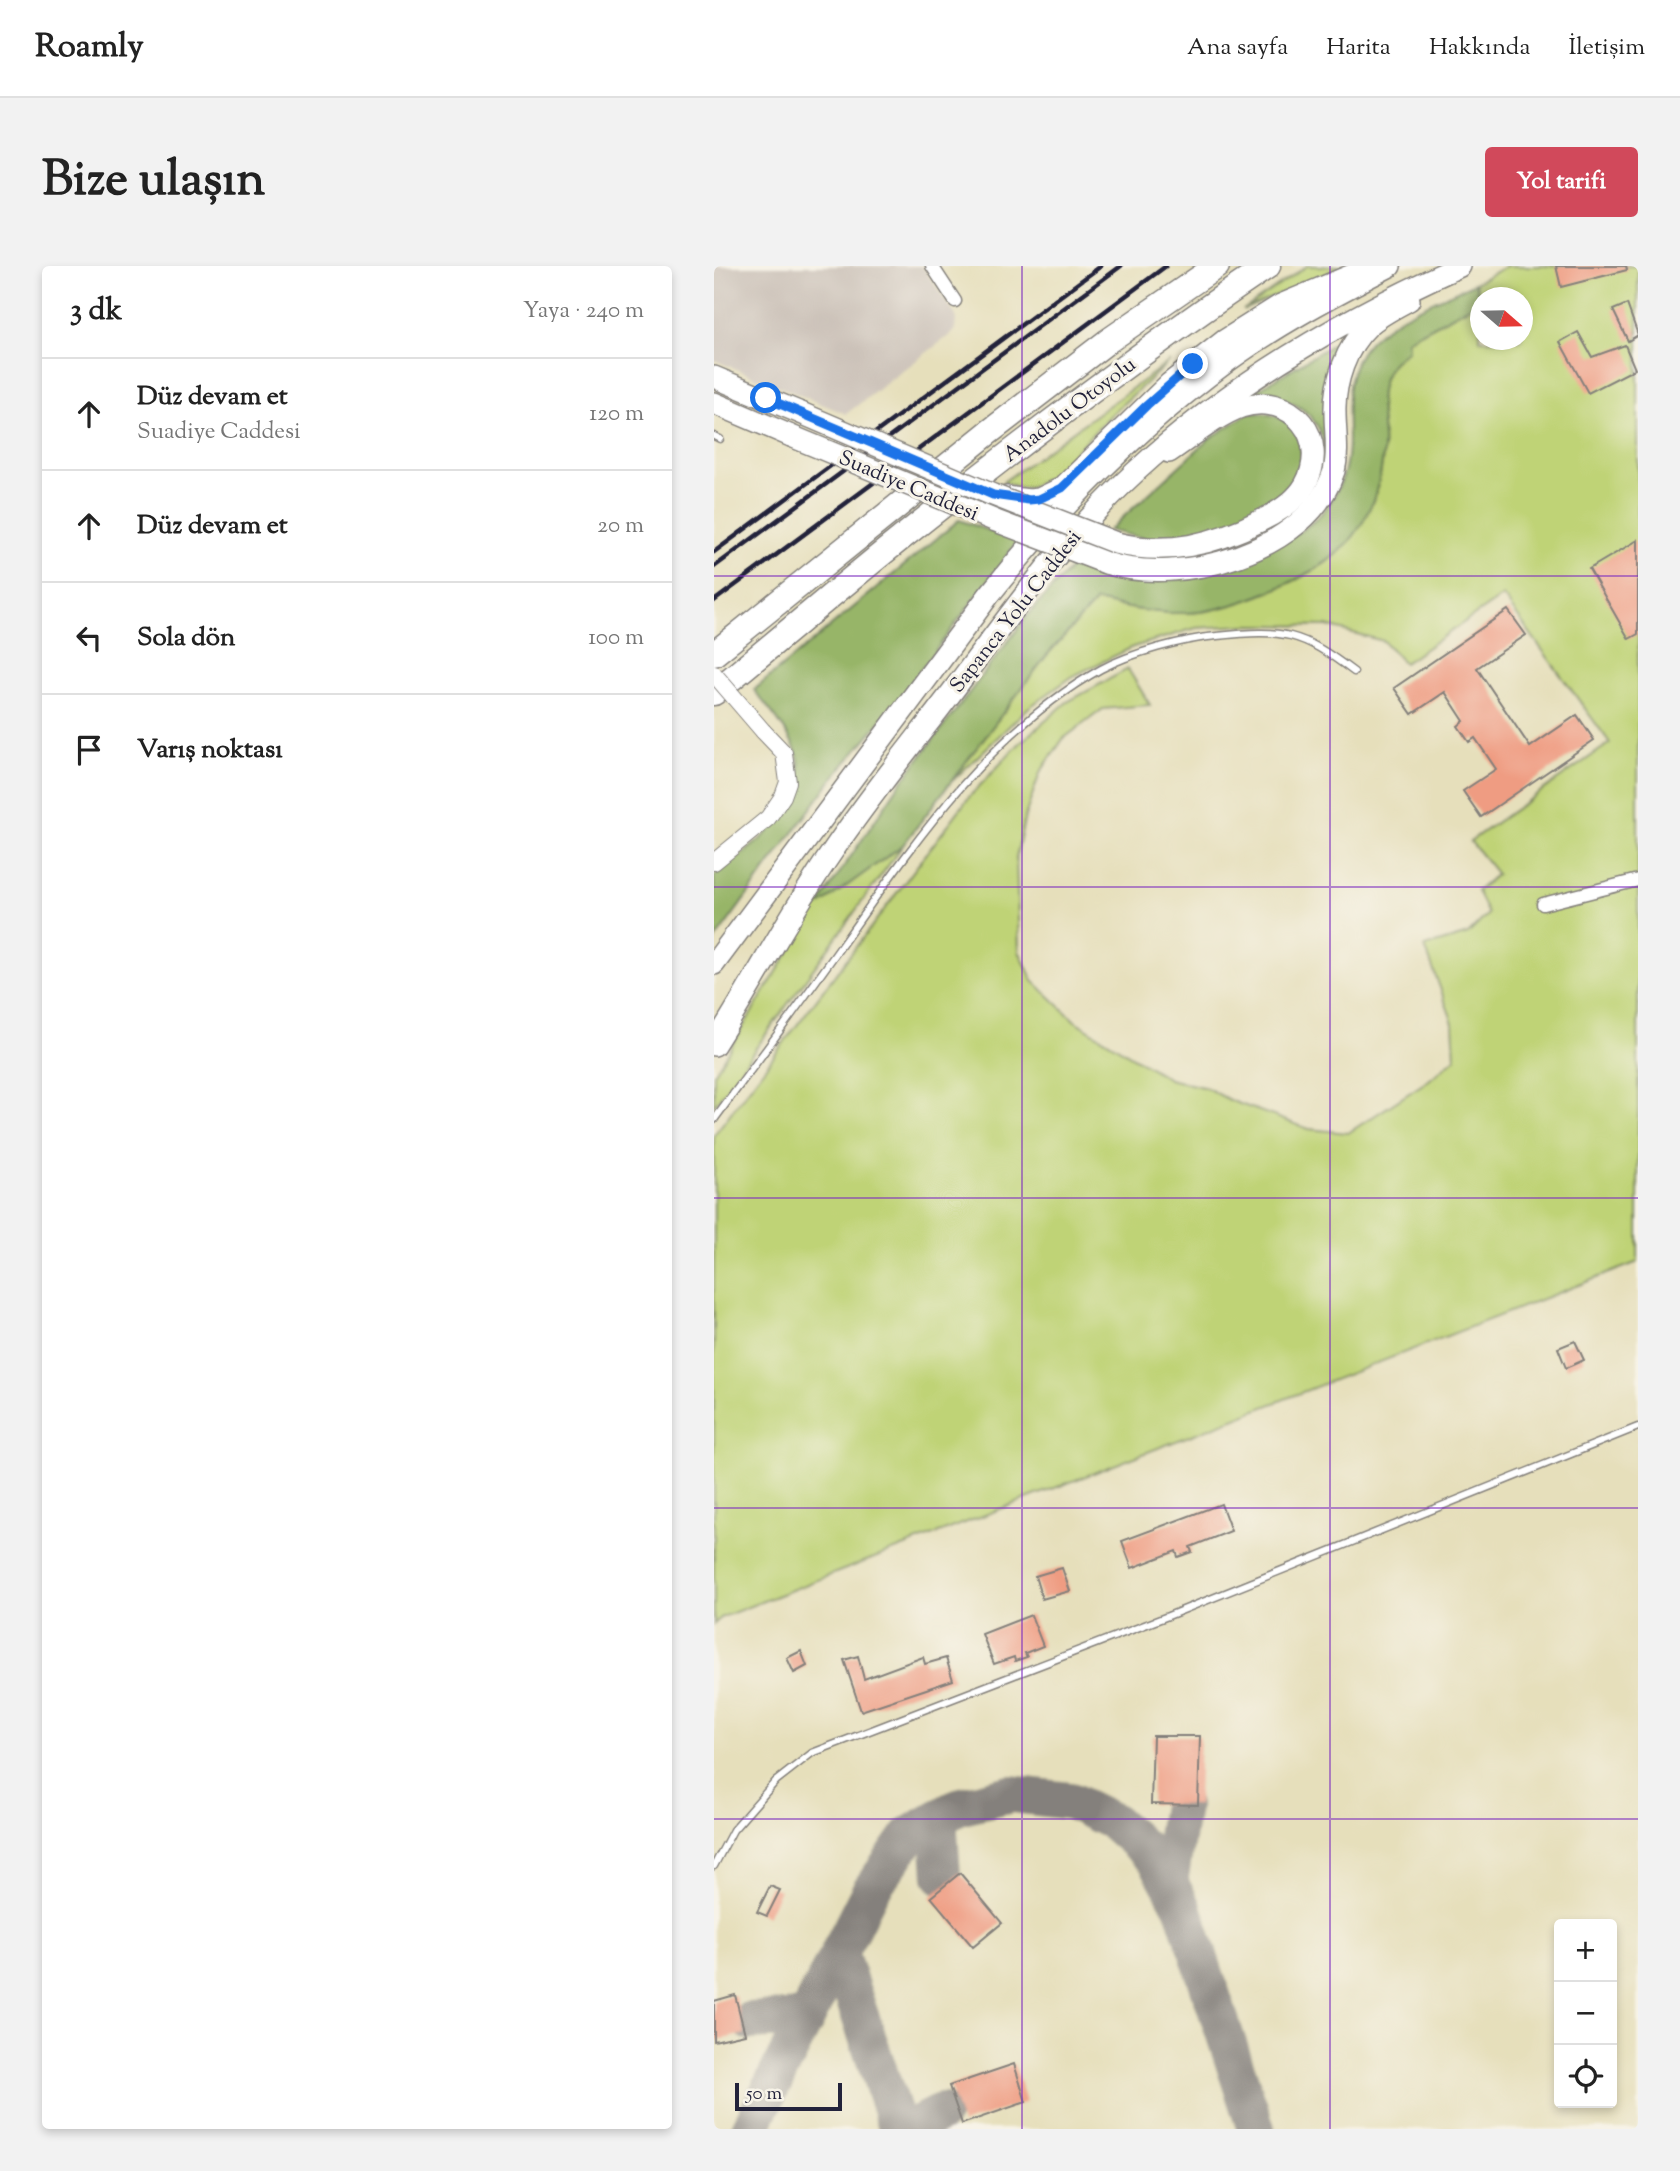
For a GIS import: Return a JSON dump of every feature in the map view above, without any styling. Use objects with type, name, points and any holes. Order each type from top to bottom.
[{"type":"highway","name":"Anadolu Otoyolu","points":[[714,654],[998,425],[1108,341],[1217,266]]},
{"type":"highway","name":"Anadolu Otoyolu","points":[[714,693],[892,545],[1006,457],[1122,369],[1268,266]]},
{"type":"main road","points":[[993,495],[1039,499],[1062,488],[1169,384],[1224,341],[1281,305],[1373,266]]},
{"type":"main road","name":"Sapanca Yolu Caddesi","points":[[714,964],[989,595],[1022,553],[1078,492],[1167,410],[1229,360],[1332,296],[1390,266]]},
{"type":"main road","name":"Sapanca Yolu Caddesi","points":[[714,1045],[834,849],[1029,586],[1074,535],[1129,478],[1184,430],[1246,382],[1317,337],[1391,297],[1460,266]]},
{"type":"main road","name":"Suadiye Caddesi","points":[[714,403],[996,522],[1106,563],[1152,572],[1195,569],[1249,552],[1295,525],[1318,500],[1334,470],[1337,454],[1337,389],[1347,357],[1356,340],[1368,325],[1392,309],[1473,266]]},
{"type":"main road","name":"Suadiye Caddesi","points":[[714,376],[993,495],[1116,543],[1157,549],[1190,546],[1224,538],[1274,514],[1294,499],[1309,475],[1313,447],[1310,434],[1294,414],[1270,405],[1244,406],[1233,410],[1129,478]]},
{"type":"street","points":[[932,266],[955,301]]},
{"type":"street","points":[[714,674],[784,753],[788,782],[783,796],[768,818],[714,862]]},
{"type":"street","points":[[1544,904],[1638,880]]},
{"type":"lane","points":[[714,1120],[902,861],[944,808],[997,749],[1053,700],[1102,668],[1155,649],[1201,638],[1264,631],[1299,637],[1322,648],[1354,672]]},
{"type":"lane","points":[[714,1866],[733,1830],[776,1781],[812,1753],[1168,1616],[1638,1427]]},
{"type":"shaded area","points":[[714,266],[922,266],[956,316],[955,331],[846,414],[714,360]]},
{"type":"green space","points":[[1307,266],[1344,266],[1243,310]]},
{"type":"green space","points":[[1506,266],[1638,266],[1638,1262],[722,1617],[714,1624],[714,1135],[970,796],[1019,744],[1067,702],[1128,669],[1150,705],[1103,709],[1063,739],[1040,773],[1025,816],[1016,857],[1019,951],[1033,981],[1075,1021],[1169,1079],[1207,1088],[1229,1100],[1309,1129],[1348,1133],[1429,1080],[1455,1058],[1453,1023],[1425,947],[1468,934],[1488,914],[1477,891],[1497,874],[1470,841],[1610,743],[1503,596],[1404,663],[1383,641],[1327,626],[1246,625],[1196,628],[1133,647],[1073,676],[1028,708],[947,786],[1047,655],[1096,601],[1163,612],[1186,613],[1225,607],[1294,581],[1333,557],[1346,545],[1356,532],[1376,492],[1383,454],[1381,390],[1392,364],[1408,350],[1407,340],[1470,306],[1470,350],[1533,350],[1533,287],[1476,287],[1475,283]]},
{"type":"green space","points":[[1475,283],[1476,287],[1470,287],[1470,306],[1407,340],[1408,350],[1387,372],[1380,399],[1383,448],[1379,478],[1366,517],[1346,545],[1293,581],[1225,607],[1174,613],[1096,601],[1047,655],[903,845],[816,908],[899,785],[1029,614],[1074,564],[1139,580],[1179,579],[1282,540],[1312,523],[1324,511],[1343,476],[1348,446],[1349,386],[1359,356],[1380,332],[1428,304]]},
{"type":"green space","points":[[1346,336],[1327,377],[1326,459],[1319,430],[1304,410],[1281,399],[1252,393]]},
{"type":"green space","points":[[1170,361],[1114,412],[1049,478],[1021,488],[1003,482]]},
{"type":"green space","points":[[1249,413],[1275,416],[1295,431],[1301,459],[1296,477],[1286,492],[1242,519],[1189,536],[1150,539],[1109,530],[1209,439]]},
{"type":"green space","points":[[959,520],[1018,541],[892,708],[836,774],[714,941],[714,876],[747,851],[779,820],[791,804],[798,785],[800,765],[793,744],[754,690]]},
{"type":"green space","points":[[903,845],[714,1106],[714,1074],[816,908]]},
{"type":"building","points":[[1556,266],[1626,266],[1627,270],[1561,287]]},
{"type":"building","points":[[1627,304],[1638,335],[1628,341],[1613,310]]},
{"type":"building","points":[[1578,332],[1592,357],[1625,345],[1635,369],[1588,393],[1560,342]]},
{"type":"building","points":[[1638,540],[1638,634],[1629,639],[1589,569]]},
{"type":"building","points":[[1508,610],[1526,635],[1477,668],[1530,747],[1577,715],[1594,740],[1481,817],[1463,791],[1496,769],[1475,738],[1469,742],[1458,726],[1464,721],[1445,692],[1412,714],[1394,688]]},
{"type":"building","points":[[1575,1341],[1584,1360],[1566,1368],[1558,1348]]},
{"type":"building","points":[[1221,1504],[1231,1531],[1190,1547],[1192,1552],[1178,1557],[1176,1551],[1132,1568],[1122,1541]]},
{"type":"building","points":[[1062,1568],[1070,1591],[1042,1599],[1035,1576]]},
{"type":"building","points":[[1031,1615],[1043,1646],[1025,1653],[1027,1657],[1015,1661],[1014,1657],[994,1664],[982,1634]]},
{"type":"building","points":[[801,1651],[807,1666],[794,1673],[787,1658]]},
{"type":"building","points":[[858,1656],[864,1679],[923,1657],[925,1664],[946,1658],[953,1680],[861,1711],[844,1660]]},
{"type":"building","points":[[1153,1736],[1200,1736],[1198,1805],[1151,1804]]},
{"type":"building","points":[[960,1873],[1002,1923],[973,1947],[931,1897]]},
{"type":"building","points":[[770,1886],[780,1890],[767,1916],[757,1912]]},
{"type":"building","points":[[735,1995],[745,2034],[714,2041],[714,2001]]},
{"type":"building","points":[[1014,2064],[1026,2102],[962,2124],[949,2086]]},
{"type":"taxiway","points":[[750,2129],[870,1891],[910,1835],[958,1807],[1011,1794],[1071,1801],[1114,1822],[1156,1859],[1183,1908],[1256,2129]]},
{"type":"taxiway","points":[[1169,1882],[1181,1806]]},
{"type":"taxiway","points":[[938,1818],[942,1876]]},
{"type":"taxiway","points":[[839,1953],[898,2129]]},
{"type":"taxiway","points":[[749,2021],[806,2018]]},
{"type":"taxiway","points":[[909,2129],[942,2112]]},
{"type":"railway","points":[[714,552],[1101,266]]},
{"type":"railway","points":[[714,567],[1121,266]]},
{"type":"railway","points":[[714,601],[1166,266]]},
{"type":"route","points":[[766,398],[993,495],[1029,500],[1039,499],[1062,488],[1193,364]]}]
